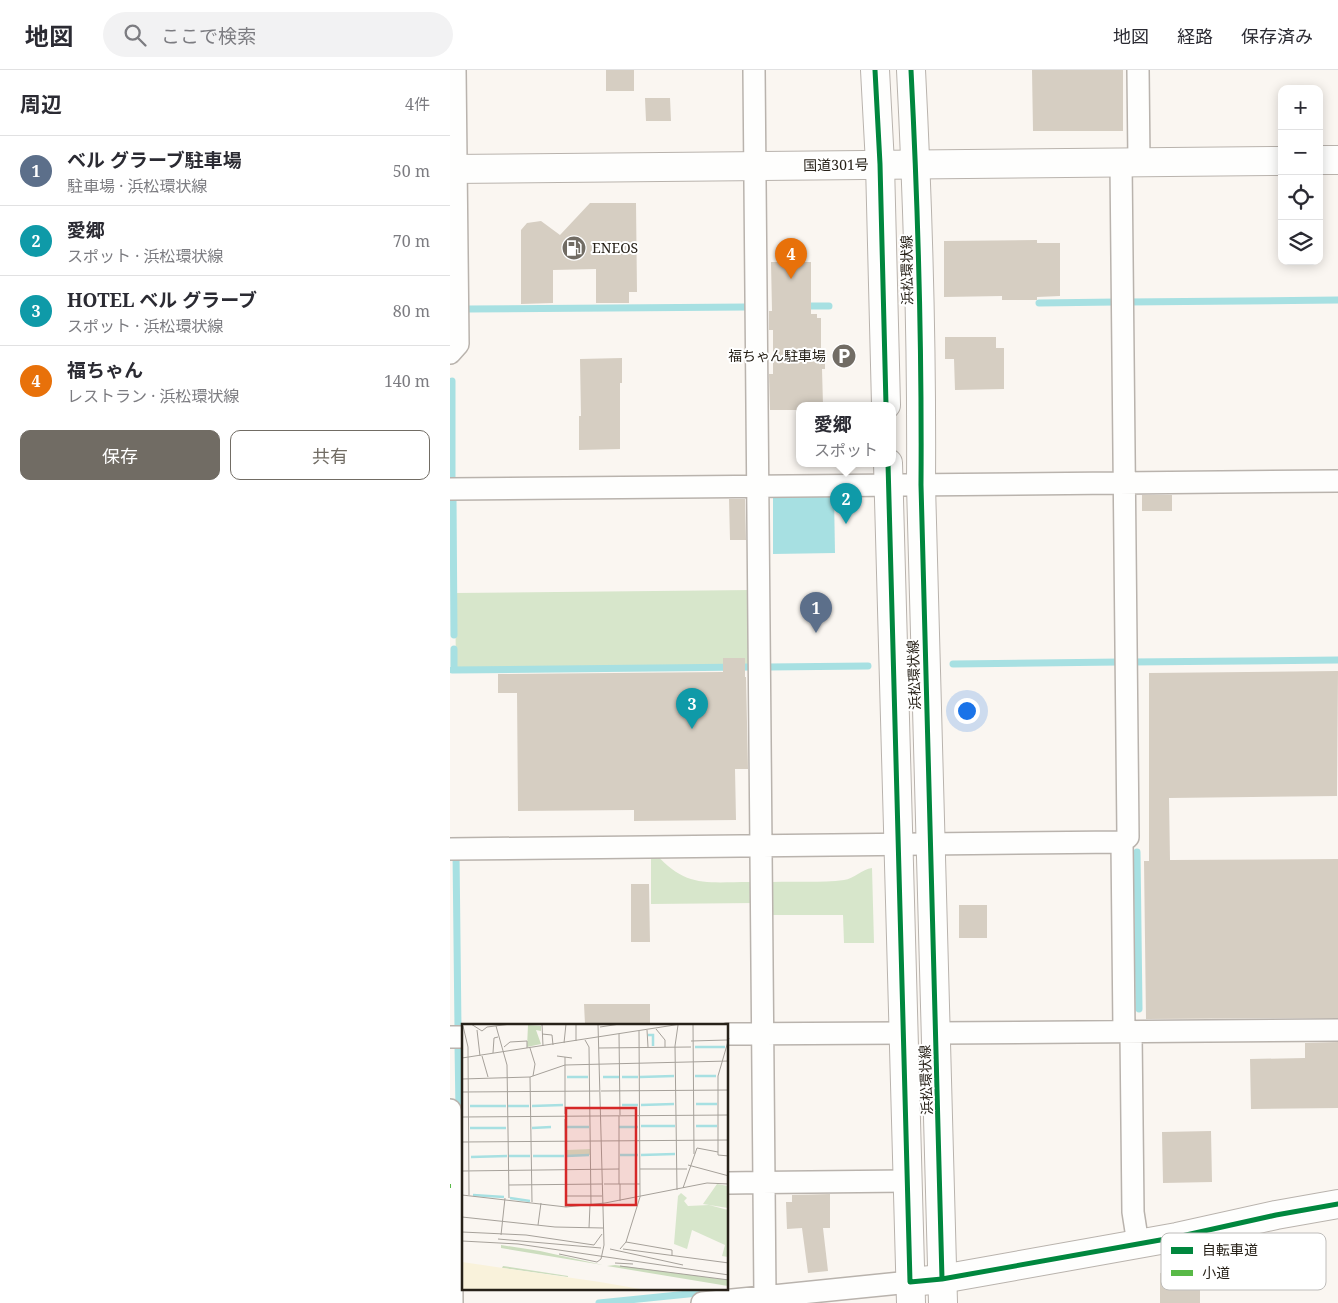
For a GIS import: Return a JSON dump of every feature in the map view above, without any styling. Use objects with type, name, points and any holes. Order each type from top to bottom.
[{"type":"main road","name":"浜松環状線","points":[[875,70],[880,164],[886,402]]},
{"type":"main road","name":"浜松環状線","points":[[911,70],[916,164],[922,393],[921,485],[942,1291]]},
{"type":"main road","points":[[1323,160],[1338,160]]},
{"type":"main road","name":"国道301号","points":[[453,169],[1278,161]]},
{"type":"main road","name":"浜松環状線","points":[[888,474],[910,1293]]},
{"type":"main road","points":[[1190,1233],[1338,1204]]},
{"type":"main road","points":[[910,1293],[942,1291],[1161,1239]]},
{"type":"street","points":[[450,353],[458,344],[453,169],[455,70]]},
{"type":"street","points":[[754,70],[764,1182],[755,1299]]},
{"type":"street","points":[[450,849],[1122,842],[1128,837],[1124,483],[1130,162],[1138,70]]},
{"type":"street","points":[[450,489],[758,486],[888,474],[921,485],[1338,481]]},
{"type":"street","points":[[1122,842],[1133,1212],[1138,1244]]},
{"type":"street","points":[[936,1033],[1338,1030]]},
{"type":"street","points":[[729,1034],[903,1033]]},
{"type":"street","points":[[450,1110],[452,1303]]},
{"type":"street","points":[[729,1183],[907,1181]]},
{"type":"street","points":[[702,1303],[910,1293]]},
{"type":"green space","points":[[752,590],[753,666],[456,668],[455,593]]},
{"type":"green space","points":[[651,854],[656,854],[677,873],[698,881],[750,882],[755,887],[755,903],[651,904]]},
{"type":"green space","points":[[872,868],[874,943],[844,943],[843,915],[769,915],[768,887],[773,882],[844,880]]},
{"type":"water","points":[[834,496],[835,553],[773,554],[773,497]]},
{"type":"building","points":[[606,70],[634,70],[634,91],[606,91]]},
{"type":"building","points":[[1032,70],[1123,70],[1123,131],[1033,131]]},
{"type":"building","points":[[645,98],[670,98],[671,121],[646,121]]},
{"type":"building","points":[[590,203],[636,203],[637,292],[629,292],[629,303],[596,303],[596,269],[553,270],[553,303],[521,304],[521,230],[527,223],[541,221],[560,235]]},
{"type":"building","points":[[1037,240],[1037,243],[1060,243],[1060,296],[1037,297],[1037,300],[1002,300],[1002,296],[944,297],[944,241]]},
{"type":"building","points":[[771,262],[811,262],[811,314],[817,314],[817,318],[821,318],[821,350],[825,350],[825,369],[822,369],[823,402],[796,402],[796,410],[770,410],[769,374],[773,374],[773,330],[769,330],[769,311],[772,311]]},
{"type":"building","points":[[945,337],[996,337],[996,348],[1004,348],[1004,389],[955,390],[954,359],[945,359]]},
{"type":"building","points":[[622,358],[620,449],[579,450],[579,416],[581,416],[580,359]]},
{"type":"building","points":[[1142,495],[1172,495],[1172,511],[1142,511]]},
{"type":"building","points":[[729,499],[745,499],[746,540],[730,540]]},
{"type":"building","points":[[723,658],[745,658],[748,769],[735,769],[736,820],[634,821],[634,810],[518,811],[517,693],[498,693],[498,674],[723,672]]},
{"type":"building","points":[[1338,671],[1337,796],[1169,798],[1170,860],[1338,859],[1338,1018],[1146,1019],[1144,861],[1149,861],[1149,673]]},
{"type":"building","points":[[631,884],[649,884],[650,942],[631,942]]},
{"type":"building","points":[[959,905],[987,905],[987,938],[959,938]]},
{"type":"building","points":[[584,1004],[650,1004],[650,1023],[585,1024]]},
{"type":"building","points":[[1338,1042],[1338,1108],[1251,1109],[1250,1059],[1305,1058],[1305,1043]]},
{"type":"building","points":[[1211,1131],[1212,1182],[1163,1183],[1162,1132]]},
{"type":"building","points":[[830,1194],[830,1228],[823,1228],[828,1271],[808,1273],[802,1228],[787,1229],[786,1202],[792,1202],[792,1195]]},
{"type":"building","points":[[1160,1273],[1161,1290],[1200,1290],[1200,1303],[1160,1303]]},
{"type":"waterway","points":[[1127,302],[1338,300]]},
{"type":"waterway","points":[[1039,303],[1116,302]]},
{"type":"waterway","points":[[802,306],[829,306]]},
{"type":"waterway","points":[[468,309],[747,307]]},
{"type":"waterway","points":[[452,381],[452,481]]},
{"type":"waterway","points":[[453,497],[454,635]]},
{"type":"waterway","points":[[454,649],[454,670]]},
{"type":"waterway","points":[[1131,662],[1338,660]]},
{"type":"waterway","points":[[953,664],[1119,662]]},
{"type":"waterway","points":[[768,667],[868,666]]},
{"type":"waterway","points":[[452,670],[751,667]]},
{"type":"waterway","points":[[456,852],[458,1028]]},
{"type":"waterway","points":[[1137,852],[1139,1009]]},
{"type":"waterway","points":[[458,1045],[459,1112]]},
{"type":"waterway","points":[[599,1303],[708,1292]]},
{"type":"cycle path","points":[[875,70],[880,164],[886,402]]},
{"type":"cycle path","points":[[911,70],[919,277],[921,485],[942,1279]]},
{"type":"cycle path","points":[[888,467],[910,1282],[942,1279],[1161,1240]]},
{"type":"cycle path","points":[[1195,1233],[1276,1215],[1338,1204]]},
{"type":"place","name":"ENEOS","points":[[574,248]]},
{"type":"place","name":"福ちゃん","points":[[791,279]]},
{"type":"place","name":"福ちゃん駐車場","points":[[844,356]]},
{"type":"place","name":"愛郷","points":[[846,524]]},
{"type":"place","name":"ベル グラーブ駐車場","points":[[816,633]]},
{"type":"place","name":"HOTEL ベル グラーブ","points":[[692,729]]}]
